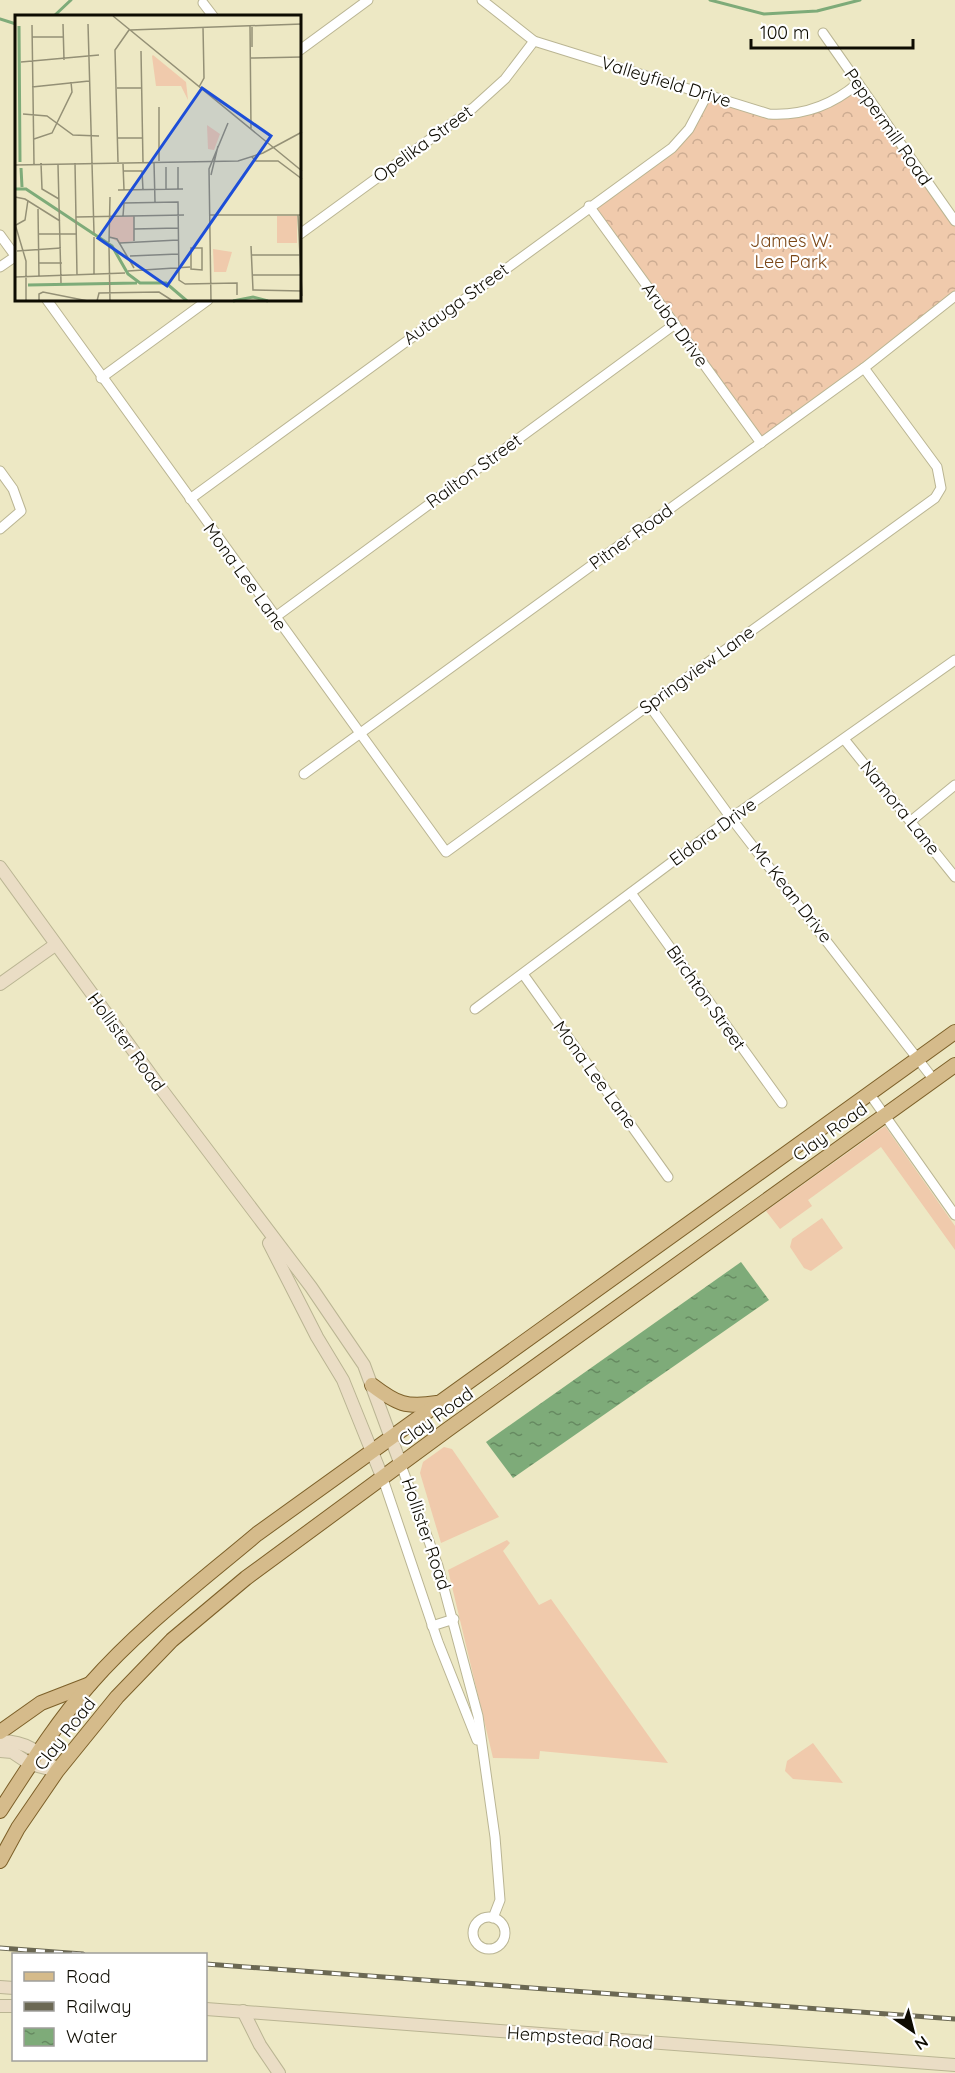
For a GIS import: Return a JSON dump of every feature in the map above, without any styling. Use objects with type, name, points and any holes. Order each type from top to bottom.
[{"type":"main road","name":"Clay Road","points":[[0,1811],[30,1764],[90,1684],[152,1622],[257,1534],[955,1032]]},
{"type":"main road","name":"Clay Road","points":[[0,1861],[18,1828],[57,1771],[117,1697],[172,1640],[246,1578],[884,1114],[955,1065]]},
{"type":"main road","points":[[732,1192],[748,1213]]},
{"type":"main road","points":[[542,1330],[558,1351]]},
{"type":"main road","points":[[372,1385],[391,1400],[404,1405],[414,1407],[442,1402]]},
{"type":"main road","points":[[152,1622],[172,1640]]},
{"type":"main road","points":[[0,1732],[41,1703],[90,1684]]},
{"type":"street","points":[[302,49],[368,0]]},
{"type":"street","name":"Valleyfield Drive","points":[[482,0],[534,41],[769,114],[785,115],[811,111],[835,100],[857,84]]},
{"type":"street","points":[[203,3],[212,15]]},
{"type":"street","name":"Peppermill Road","points":[[823,33],[955,221]]},
{"type":"street","name":"Opelika Street","points":[[302,233],[473,108],[505,79],[534,41]]},
{"type":"street","name":"Autauga Street","points":[[190,500],[672,148],[689,129],[707,95]]},
{"type":"street","name":"Aruba Drive","points":[[590,206],[761,443]]},
{"type":"street","points":[[0,235],[15,255]]},
{"type":"street","points":[[0,267],[15,257]]},
{"type":"street","name":"Pitner Road","points":[[304,774],[864,368],[955,296]]},
{"type":"street","name":"Mona Lee Lane","points":[[48,302],[274,618],[446,852]]},
{"type":"street","points":[[101,378],[205,302]]},
{"type":"street","name":"Railton Street","points":[[274,618],[675,324]]},
{"type":"street","name":"Springview Lane","points":[[446,852],[935,498],[942,483],[937,467],[864,368]]},
{"type":"street","points":[[0,471],[12,489],[21,511],[0,529]]},
{"type":"street","name":"Eldora Drive","points":[[475,1009],[732,818],[955,660]]},
{"type":"street","name":"Mc Kean Drive","points":[[649,705],[732,818],[934,1080]]},
{"type":"street","name":"Namora Lane","points":[[844,739],[955,877]]},
{"type":"street","points":[[911,821],[955,785]]},
{"type":"street","name":"Hollister Road","points":[[0,867],[55,945],[338,1326],[364,1365],[436,1560],[454,1619],[478,1716],[495,1837],[501,1900],[493,1918]]},
{"type":"street","name":"Birchton Street","points":[[631,893],[782,1103]]},
{"type":"street","points":[[0,984],[55,945]]},
{"type":"street","name":"Mona Lee Lane","points":[[522,974],[668,1177]]},
{"type":"street","points":[[869,1093],[955,1215]]},
{"type":"street","name":"Hollister Road","points":[[255,1216],[317,1337],[343,1380],[373,1451],[432,1626],[481,1748]]},
{"type":"street","points":[[317,1337],[338,1326]]},
{"type":"street","points":[[432,1626],[454,1619]]},
{"type":"street","points":[[0,1741],[17,1741],[39,1752],[57,1771]]},
{"type":"street","points":[[0,1751],[12,1752],[30,1764],[57,1771]]},
{"type":"street","name":"Hempstead Road","points":[[207,2009],[955,2065]]},
{"type":"street","points":[[243,2011],[260,2045],[279,2073]]},
{"type":"green space","name":"James W. Lee Park","points":[[857,84],[955,221],[955,296],[761,443],[589,206],[672,148],[707,95],[769,114],[798,114]]},
{"type":"green space","points":[[885,1126],[955,1226],[955,1250],[881,1147],[808,1200],[812,1206],[780,1229],[766,1211]]},
{"type":"green space","points":[[822,1218],[843,1248],[811,1271],[804,1268],[790,1247],[792,1239]]},
{"type":"green space","points":[[444,1447],[452,1449],[499,1517],[441,1543],[420,1473],[423,1462]]},
{"type":"green space","points":[[507,1540],[510,1543],[503,1551],[539,1605],[551,1599],[668,1763],[540,1751],[539,1759],[493,1758],[448,1570]]},
{"type":"green space","points":[[813,1743],[843,1783],[793,1779],[785,1771],[787,1761]]},
{"type":"water","points":[[741,1262],[769,1300],[513,1478],[486,1442]]},
{"type":"waterway","points":[[55,15],[71,0]]},
{"type":"waterway","points":[[710,0],[764,14],[817,11],[860,0]]},
{"type":"waterway","points":[[0,19],[15,24]]},
{"type":"railway","points":[[0,1948],[69,1953]]},
{"type":"railway","points":[[207,1964],[955,2019]]}]
